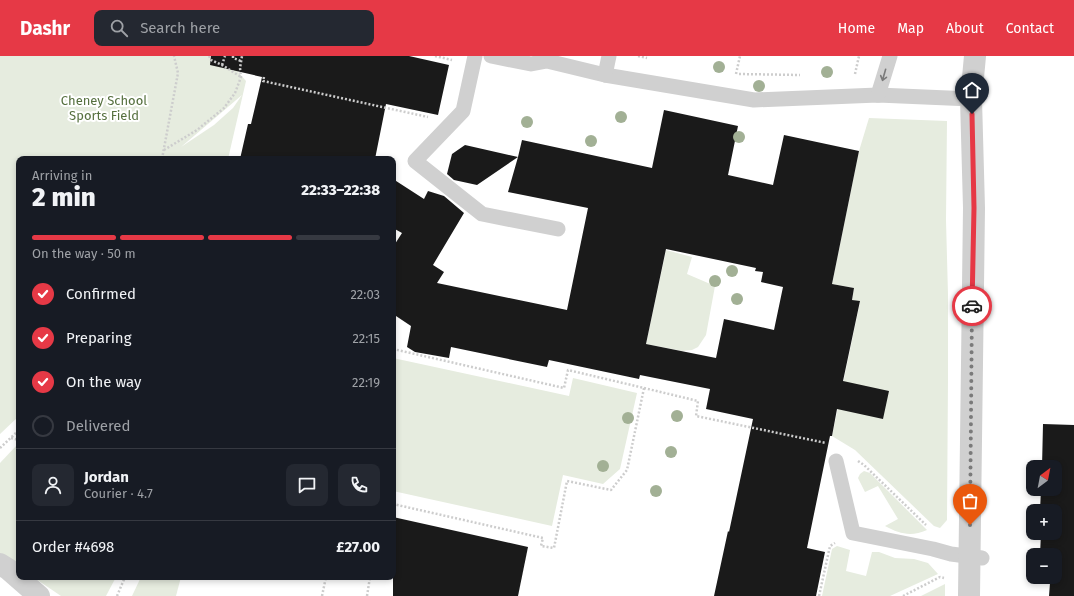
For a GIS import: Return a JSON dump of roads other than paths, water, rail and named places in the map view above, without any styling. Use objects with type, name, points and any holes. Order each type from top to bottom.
[{"type":"street","points":[[970,588],[976,557],[972,324],[974,208],[972,99],[975,56]]},
{"type":"street","points":[[0,564],[16,576]]},
{"type":"street","points":[[21,580],[39,596]]},
{"type":"lane","points":[[476,56],[463,111],[415,161],[482,214],[558,229]]},
{"type":"lane","points":[[491,56],[531,64],[548,58],[605,75],[754,100],[878,95],[972,99]]},
{"type":"lane","points":[[605,75],[609,56]]},
{"type":"lane","points":[[878,95],[890,56]]},
{"type":"lane","points":[[836,461],[853,533],[951,554],[976,557]]},
{"type":"park label","name":"Cheney School Sports Field","points":[[104,108]]}]
